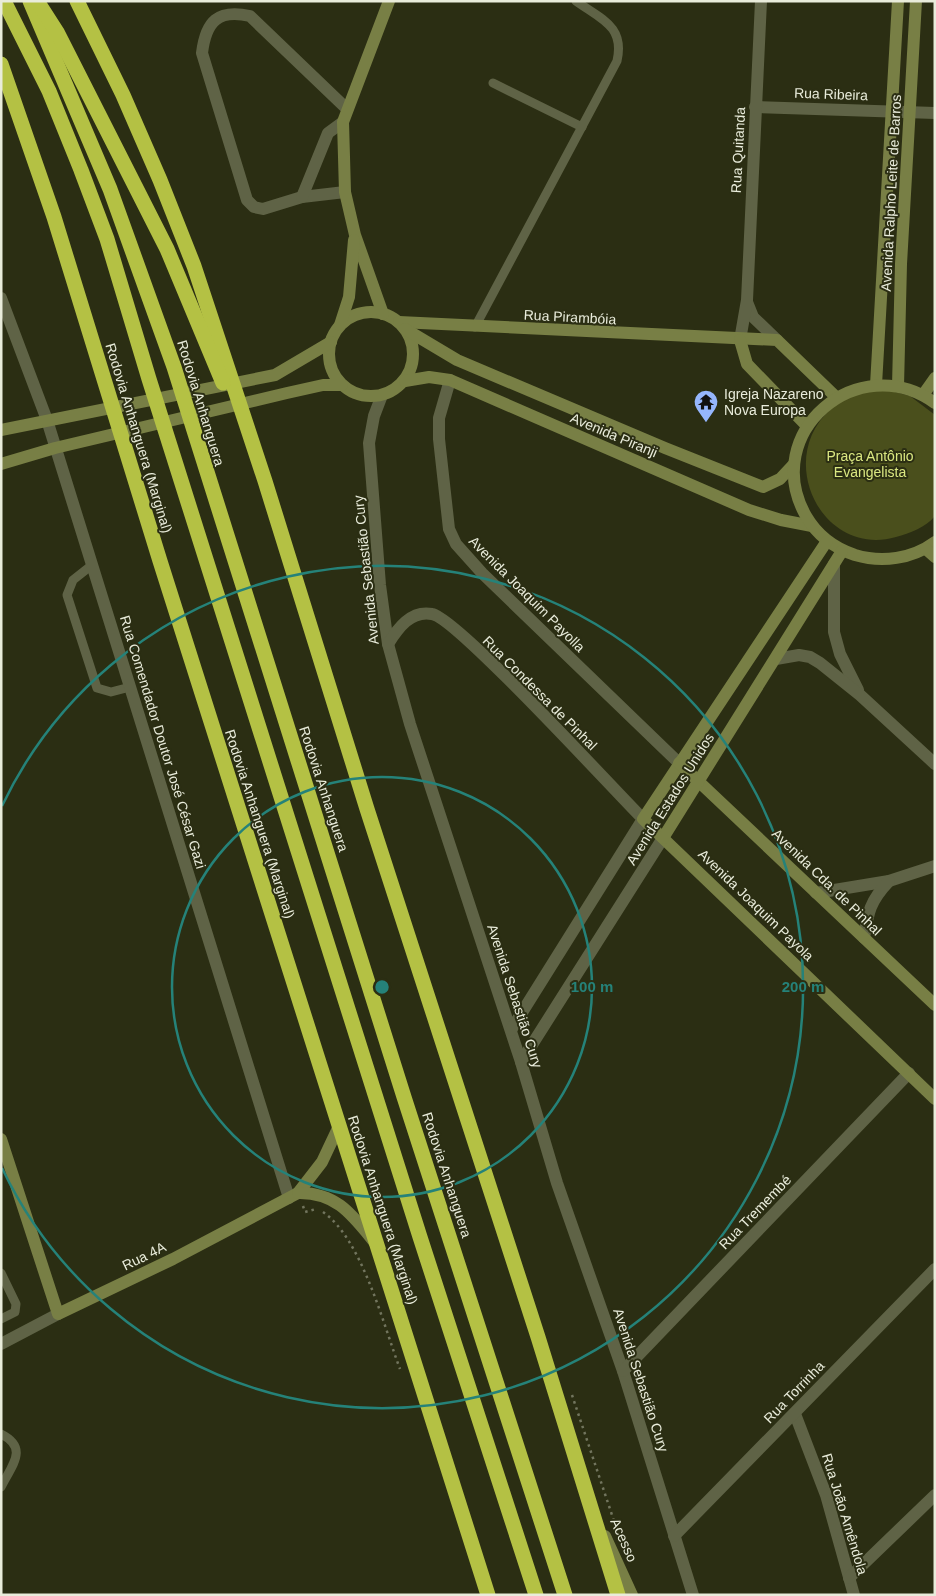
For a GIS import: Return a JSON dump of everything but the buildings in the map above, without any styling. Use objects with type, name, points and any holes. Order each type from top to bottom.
[{"type":"highway","points":[[4,1],[49,91],[107,239],[149,379],[420,1237],[536,1595]]},
{"type":"highway","name":"Rodovia Anhanguera","points":[[30,1],[110,190],[174,367],[401,1088],[565,1595]]},
{"type":"highway","points":[[38,1],[57,32],[167,250],[265,481]]},
{"type":"highway","points":[[77,1],[123,95],[187,249],[265,481],[367,809],[618,1595]]},
{"type":"highway","name":"Rodovia Anhanguera (Marginal)","points":[[1,64],[54,217],[488,1595]]},
{"type":"street","points":[[383,314],[354,235],[345,192],[343,122],[389,1]]},
{"type":"street","name":"Rua Quitanda","points":[[740,340],[746,300],[761,1]]},
{"type":"street","name":"Avenida Ralpho Leite de Barros","points":[[876,385],[898,1]]},
{"type":"street","name":"Avenida Ralpho Leite de Barros","points":[[898,386],[901,264],[916,1]]},
{"type":"street","points":[[345,192],[302,197],[263,209],[254,207],[247,200],[202,53],[204,38],[210,26],[220,16],[232,12],[250,16],[347,110]]},
{"type":"street","name":"Rua Ribeira","points":[[756,107],[935,113]]},
{"type":"street","points":[[302,197],[328,133],[343,122]]},
{"type":"street","points":[[340,325],[360,313],[383,314],[402,325],[412,341],[414,355],[412,368],[405,381],[394,390],[382,395],[361,395],[342,385],[330,365],[329,353],[331,342],[340,325],[348,297],[354,235]]},
{"type":"street","name":"Rua Comendador Doutor José César Gazi","points":[[1,298],[47,420],[130,687],[294,1196]]},
{"type":"street","points":[[746,300],[754,317],[836,397]]},
{"type":"street","name":"Rua Pirambóia","points":[[402,325],[777,340]]},
{"type":"street","name":"Avenida Piranji","points":[[402,325],[458,360],[665,448],[763,487],[780,479],[794,464]]},
{"type":"street","points":[[740,340],[747,364],[807,426]]},
{"type":"street","points":[[1,430],[275,375],[331,342]]},
{"type":"street","name":"Avenida Piranji","points":[[405,381],[429,377],[450,380],[750,510],[781,520],[812,526]]},
{"type":"street","points":[[923,395],[935,378]]},
{"type":"street","name":"Avenida Joaquim Payolla","points":[[450,380],[439,418],[439,439],[449,529],[456,544],[482,573],[679,763],[699,780]]},
{"type":"street","points":[[2,466],[79,442],[287,393],[324,385],[342,385]]},
{"type":"street","points":[[932,549],[899,559],[870,559],[842,551],[827,541],[812,526],[800,505],[795,485],[794,464],[798,444],[807,426],[820,410],[836,397],[855,389],[876,385],[898,386],[923,395],[935,403]]},
{"type":"street","name":"Avenida Sebastião Cury","points":[[382,395],[374,416],[369,443],[379,576],[388,644],[413,733],[511,1030],[557,1183],[623,1371],[693,1595]]},
{"type":"street","name":"Avenida Estados Unidos","points":[[511,1030],[679,763],[827,541]]},
{"type":"street","name":"Avenida Estados Unidos","points":[[521,1062],[776,659],[842,551]]},
{"type":"street","points":[[834,564],[834,632],[840,654],[860,694]]},
{"type":"street","name":"Rua Condessa de Pinhal","points":[[388,644],[398,629],[418,614],[432,614],[443,618],[492,663],[663,838]]},
{"type":"street","points":[[776,659],[798,655],[810,657],[832,671],[860,694],[935,764]]},
{"type":"street","name":"Avenida Cda. de Pinhal","points":[[699,780],[935,1005]]},
{"type":"street","name":"Avenida Joaquim Payola","points":[[663,838],[935,1099]]},
{"type":"street","points":[[816,893],[889,881],[935,866]]},
{"type":"street","points":[[864,938],[868,911],[874,897],[889,881]]},
{"type":"street","name":"Rua Tremembé","points":[[623,1371],[909,1073]]},
{"type":"street","name":"Rua 4A","points":[[1,1344],[58,1314],[173,1259],[294,1196],[322,1162],[339,1126]]},
{"type":"street","points":[[1,1139],[58,1314]]},
{"type":"street","points":[[294,1196],[314,1193],[340,1204],[378,1247]]},
{"type":"street","name":"Rua Torrinha","points":[[674,1536],[935,1269]]},
{"type":"street","name":"Rua João Amêndola","points":[[795,1414],[826,1495],[854,1595]]},
{"type":"street","name":"Acesso","points":[[588,1497],[632,1595]]},
{"type":"street","points":[[849,1578],[933,1498]]},
{"type":"lane","points":[[475,327],[617,61],[620,47],[618,37],[612,27],[576,1]]},
{"type":"lane","points":[[493,83],[582,127]]},
{"type":"lane","points":[[92,565],[73,580],[67,595],[97,688],[111,692],[130,687]]},
{"type":"lane","points":[[1,1273],[16,1304],[15,1312],[1,1319]]},
{"type":"lane","points":[[1,1434],[12,1440],[17,1454],[1,1487]]},
{"type":"path","points":[[294,1196],[305,1212],[316,1209],[322,1211],[346,1233],[371,1290],[401,1371]]},
{"type":"green space","name":"Praça Antônio Evangelista","points":[[887,390],[910,396],[935,415],[935,516],[922,527],[907,534],[870,540],[847,533],[828,519],[814,500],[807,477],[807,453],[814,430],[831,409],[846,398],[860,393]]},
{"type":"place","name":"Igreja Nazareno Nova Europa","points":[[706,423]]}]
